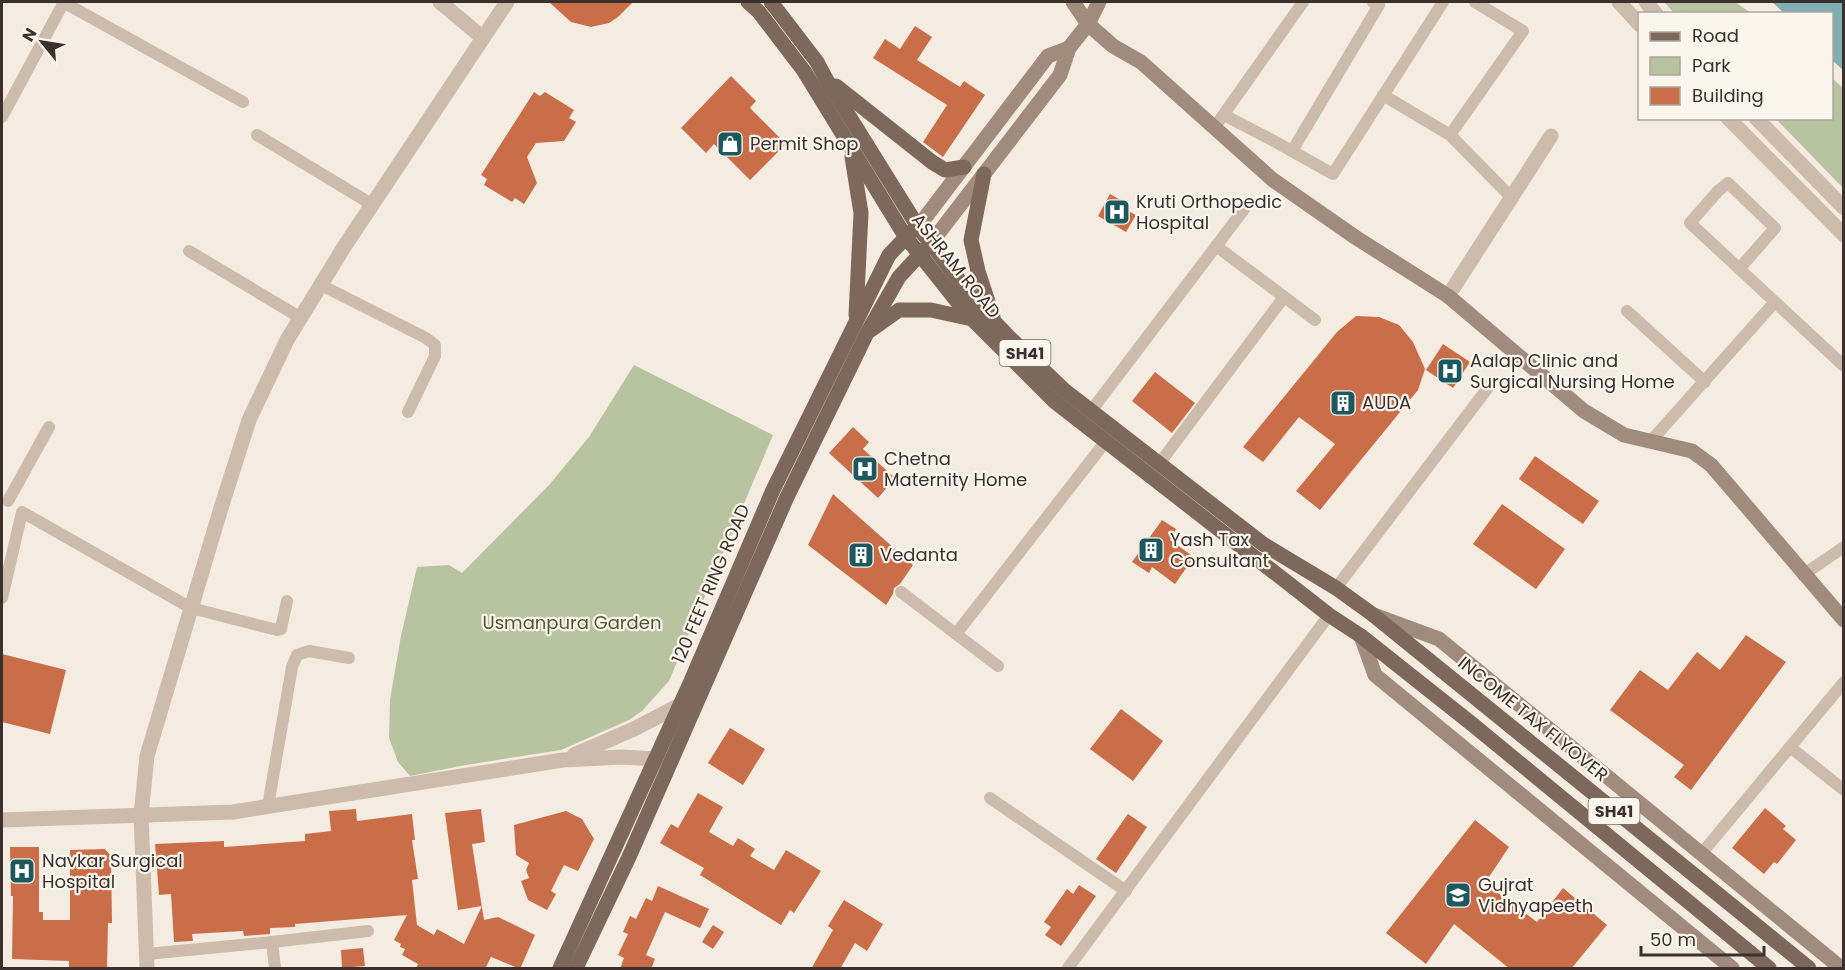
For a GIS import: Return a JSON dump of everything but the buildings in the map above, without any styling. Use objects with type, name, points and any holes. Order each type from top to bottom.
[{"type":"main road","name":"ASHRAM ROAD","points":[[748,2],[759,12],[804,71],[905,236],[972,319],[1054,401],[1329,615],[1361,636]]},
{"type":"main road","name":"ASHRAM ROAD","points":[[771,2],[817,62],[918,226],[978,306],[1064,390],[1263,544],[1336,588],[1372,614]]},
{"type":"main road","points":[[1073,2],[1088,24],[1113,46],[1141,62],[1219,121],[1273,180],[1355,237],[1448,296],[1584,411],[1624,435],[1692,452],[1711,465],[1803,575],[1844,620]]},
{"type":"main road","points":[[931,243],[1060,75],[1069,48],[1088,24],[1099,2]]},
{"type":"main road","points":[[918,226],[1048,56],[1069,48]]},
{"type":"main road","points":[[826,79],[932,162],[945,170],[964,167]]},
{"type":"main road","points":[[850,149],[861,213],[861,328],[899,310],[931,310],[972,319]]},
{"type":"main road","points":[[984,174],[971,240],[978,272],[994,322]]},
{"type":"main road","name":"120 FEET RING ROAD","points":[[560,969],[663,761],[687,707],[773,490],[861,328],[890,255],[905,236],[918,226]]},
{"type":"main road","name":"120 FEET RING ROAD","points":[[861,328],[899,277],[931,243]]},
{"type":"main road","points":[[1372,614],[1439,639],[1841,969]]},
{"type":"main road","name":"INCOME TAX FLYOVER","points":[[1372,614],[1809,969]]},
{"type":"main road","points":[[1361,636],[1615,840],[1769,969]]},
{"type":"main road","points":[[1361,636],[1375,675],[1732,969]]},
{"type":"main road","name":"120 FEET RING ROAD","points":[[576,969],[630,857],[663,761]]},
{"type":"street","points":[[3,109],[64,2],[243,102]]},
{"type":"street","points":[[440,2],[483,38]]},
{"type":"street","points":[[368,931],[272,942],[147,961],[141,815],[147,756],[249,420],[287,340],[372,204],[507,2]]},
{"type":"street","points":[[1303,2],[1219,121],[1292,151],[1333,174],[1443,2]]},
{"type":"street","points":[[1292,151],[1378,5],[1373,2]]},
{"type":"street","points":[[1450,135],[1523,31],[1474,2]]},
{"type":"street","points":[[1619,2],[1638,23]]},
{"type":"street","points":[[1383,95],[1450,135],[1510,197]]},
{"type":"street","points":[[1730,120],[1844,235]]},
{"type":"street","points":[[1758,120],[1844,208]]},
{"type":"street","points":[[257,135],[372,204]]},
{"type":"street","points":[[1448,296],[1551,136]]},
{"type":"street","points":[[1739,269],[1775,228],[1728,183],[1718,190],[1690,223],[1774,303],[1844,366]]},
{"type":"street","points":[[1091,411],[1245,208]]},
{"type":"street","points":[[1216,246],[1316,320]]},
{"type":"street","points":[[189,250],[300,318]]},
{"type":"street","points":[[321,285],[426,338],[435,345],[435,356],[408,412]]},
{"type":"street","points":[[1159,464],[1284,297]]},
{"type":"street","points":[[1650,442],[1774,303]]},
{"type":"street","points":[[1627,311],[1705,382]]},
{"type":"street","points":[[1336,588],[1490,385]]},
{"type":"street","points":[[50,428],[5,498],[22,512],[191,608],[277,630],[281,629],[287,601]]},
{"type":"street","points":[[957,634],[1106,441]]},
{"type":"street","points":[[2,598],[22,512]]},
{"type":"street","points":[[1803,575],[1844,547]]},
{"type":"street","points":[[902,592],[998,666]]},
{"type":"street","points":[[1068,969],[1329,615]]},
{"type":"street","points":[[268,806],[292,667],[297,655],[309,651],[349,658]]},
{"type":"street","points":[[1702,854],[1844,682]]},
{"type":"street","points":[[563,760],[687,707]]},
{"type":"street","points":[[1790,747],[1844,790]]},
{"type":"street","points":[[2,820],[233,812],[563,760],[622,757],[663,761]]},
{"type":"street","points":[[990,798],[1126,891]]},
{"type":"street","points":[[272,942],[275,969]]},
{"type":"green space","points":[[1664,2],[1735,2],[1750,12],[1673,12]]},
{"type":"green space","points":[[1833,79],[1843,88],[1843,188],[1777,120],[1833,120]]},
{"type":"green space","name":"Usmanpura Garden","points":[[634,365],[773,435],[669,681],[642,711],[629,720],[561,750],[410,776],[398,762],[389,738],[390,700],[401,636],[417,567],[449,565],[462,573],[549,485],[589,437]]},
{"type":"water","points":[[1772,2],[1843,2],[1843,70],[1833,61],[1833,12],[1783,12]]},
{"type":"place","name":"Permit Shop","points":[[730,144]]},
{"type":"place","name":"Kruti Orthopedic Hospital","points":[[1117,212]]},
{"type":"place","name":"Aalap Clinic and Surgical Nursing Home","points":[[1450,371]]},
{"type":"place","name":"AUDA","points":[[1343,403]]},
{"type":"place","name":"Chetna Maternity Home","points":[[865,469]]},
{"type":"place","name":"Yash Tax Consultant","points":[[1151,550]]},
{"type":"place","name":"Vedanta","points":[[861,555]]},
{"type":"place","name":"Navkar Surgical Hospital","points":[[22,871]]},
{"type":"place","name":"Gujrat Vidhyapeeth","points":[[1458,895]]}]
